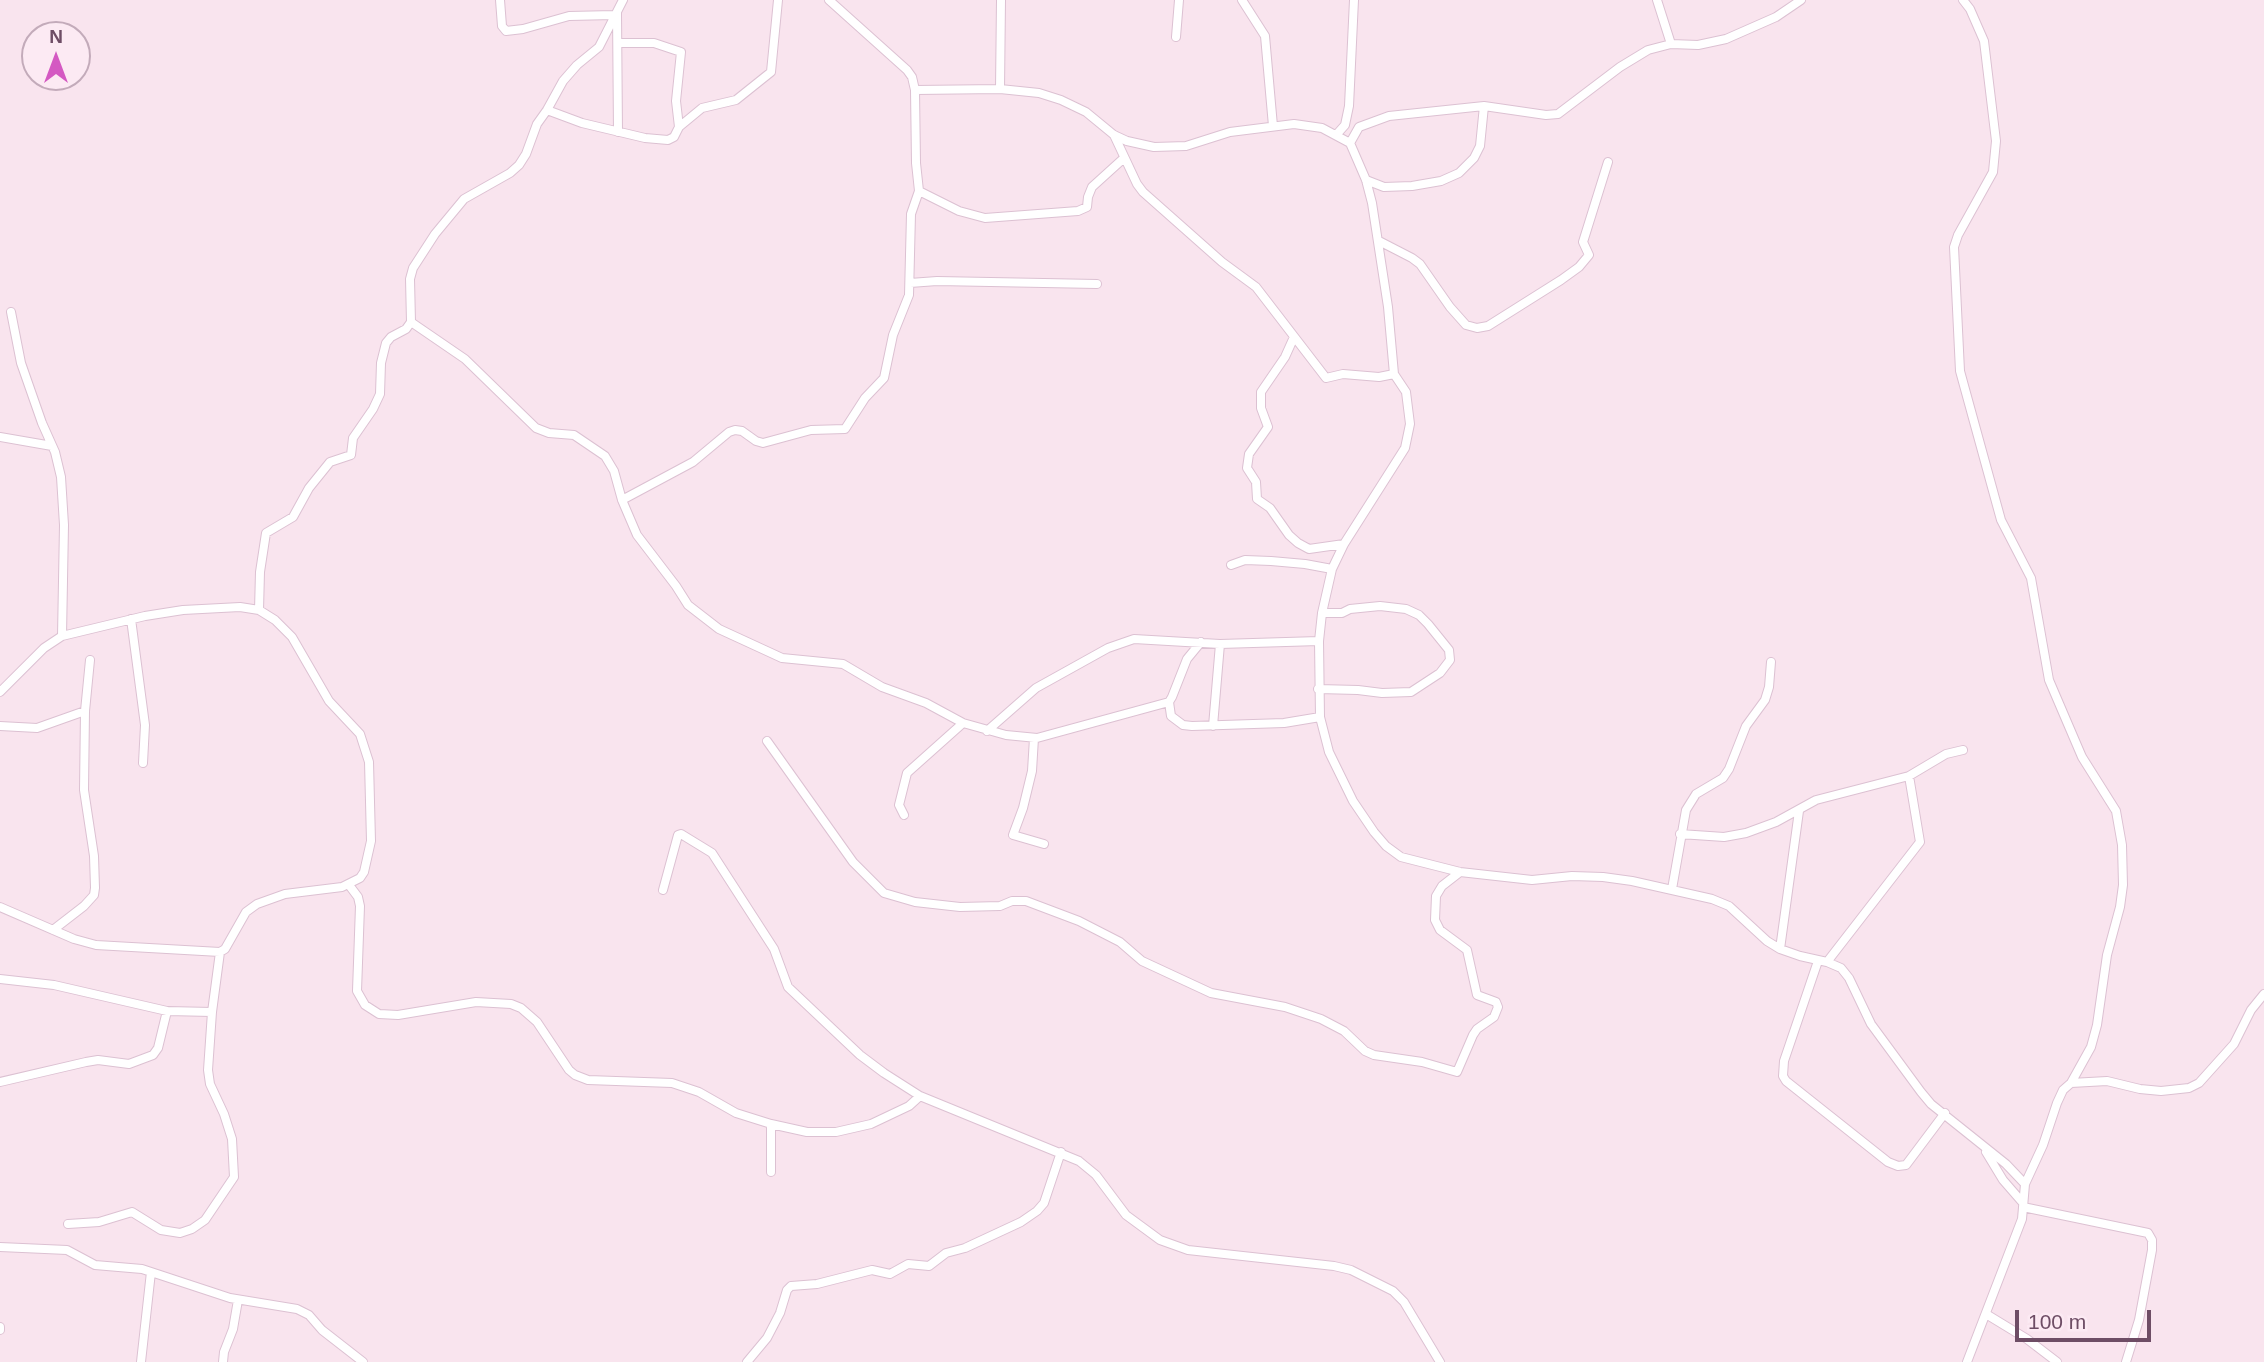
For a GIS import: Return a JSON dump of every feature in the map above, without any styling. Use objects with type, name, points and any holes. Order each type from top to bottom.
[{"type":"street","points":[[500,0],[502,26],[508,31],[569,16],[616,13]]},
{"type":"street","points":[[259,610],[260,572],[266,533],[293,517],[309,488],[330,462],[351,455],[354,439],[380,394],[381,363],[386,343],[406,329],[411,322],[410,275],[424,250],[464,199],[519,165],[537,124],[563,81],[604,41],[623,0]]},
{"type":"street","points":[[678,127],[702,108],[736,100],[770,73],[778,0]]},
{"type":"street","points":[[622,500],[693,462],[731,431],[742,431],[763,443],[811,430],[843,430],[847,428],[865,398],[884,378],[892,335],[907,303],[910,284],[911,214],[919,191],[915,90],[912,77],[901,64],[829,0]]},
{"type":"street","points":[[1000,89],[1001,0]]},
{"type":"street","points":[[1176,37],[1179,0]]},
{"type":"street","points":[[1242,0],[1265,36],[1273,126]]},
{"type":"street","points":[[1337,134],[1345,125],[1349,106],[1354,0]]},
{"type":"street","points":[[1657,0],[1671,44]]},
{"type":"street","points":[[1350,143],[1359,127],[1389,116],[1484,106],[1546,115],[1558,114],[1637,56],[1658,46],[1698,45],[1726,39],[1776,17],[1801,0]]},
{"type":"street","points":[[1963,0],[1970,9],[1984,41],[1996,149],[1993,172],[1954,247],[1960,371],[2001,520],[2033,585],[2044,663],[2049,680],[2082,757],[2116,811],[2122,845],[2123,885],[2091,1047],[2071,1083],[2063,1090],[2025,1184],[2022,1219],[1967,1362]]},
{"type":"street","points":[[616,13],[618,132]]},
{"type":"street","points":[[547,110],[572,120],[645,138],[668,140],[676,135],[681,52],[654,43],[618,43]]},
{"type":"street","points":[[915,90],[1000,89],[1039,93],[1086,112],[1114,135],[1140,145],[1171,148],[1230,132],[1307,125],[1337,134],[1350,143],[1366,180],[1379,241],[1395,374],[1409,401],[1408,440],[1399,460],[1343,544],[1332,569],[1322,613],[1318,689],[1320,717],[1329,752],[1353,801],[1386,846],[1401,857],[1460,872],[1532,880],[1572,876],[1603,877],[1713,899],[1729,906],[1767,941],[1780,949],[1841,968],[1849,978],[1871,1024],[1921,1093],[2006,1164],[2025,1184]]},
{"type":"street","points":[[1366,180],[1384,187],[1412,186],[1441,181],[1459,173],[1474,158],[1480,146],[1484,106]]},
{"type":"street","points":[[1114,135],[1143,192],[1222,262],[1256,287],[1326,377],[1343,374],[1379,377],[1395,374]]},
{"type":"street","points":[[919,191],[970,216],[985,218],[1079,211],[1087,208],[1092,187],[1124,158]]},
{"type":"street","points":[[1379,241],[1416,261],[1466,325],[1476,328],[1488,326],[1561,280],[1579,267],[1589,255],[1583,242],[1608,162]]},
{"type":"street","points":[[910,284],[948,281],[1097,284]]},
{"type":"street","points":[[11,312],[21,363],[61,477],[64,525],[62,636]]},
{"type":"street","points":[[411,322],[465,359],[536,428],[549,433],[574,435],[605,456],[614,471],[632,525],[648,552],[688,605],[710,623],[782,658],[843,664],[882,687],[926,703],[963,723],[1034,738],[1168,702],[1187,659],[1201,642]]},
{"type":"street","points":[[1294,337],[1285,357],[1262,393],[1261,408],[1268,426],[1249,454],[1247,467],[1256,482],[1257,499],[1269,508],[1289,535],[1309,549],[1343,544]]},
{"type":"street","points":[[0,437],[52,446]]},
{"type":"street","points":[[1231,565],[1245,560],[1271,561],[1332,569]]},
{"type":"street","points":[[1318,689],[1358,690],[1382,694],[1411,692],[1440,673],[1450,660],[1449,650],[1428,624],[1406,609],[1380,606],[1322,613]]},
{"type":"street","points":[[0,692],[44,648],[62,636],[131,619],[183,610],[240,607],[259,610],[275,620],[292,637],[329,701],[358,731],[369,762],[371,841],[364,872],[360,878],[349,885],[285,894],[257,904],[246,912],[225,949],[220,952],[106,947],[86,943],[0,907]]},
{"type":"street","points":[[131,619],[145,725],[143,763]]},
{"type":"street","points":[[988,730],[1036,688],[1108,648],[1142,638],[1220,644],[1319,640]]},
{"type":"street","points":[[1213,726],[1220,644]]},
{"type":"street","points":[[53,930],[84,906],[95,888],[94,856],[84,790],[85,711],[90,660]]},
{"type":"street","points":[[1672,889],[1686,810],[1696,794],[1723,778],[1729,769],[1746,726],[1765,700],[1771,662]]},
{"type":"street","points":[[1168,702],[1171,716],[1183,725],[1284,723],[1320,717]]},
{"type":"street","points":[[0,726],[37,728],[85,711]]},
{"type":"street","points":[[904,815],[899,805],[907,773],[963,723]]},
{"type":"street","points":[[1034,738],[1032,771],[1013,835],[1044,844]]},
{"type":"street","points":[[766,741],[853,862],[876,888],[884,893],[915,902],[960,907],[1000,906],[1012,901],[1026,901],[1079,921],[1120,942],[1142,961],[1217,995],[1285,1007],[1321,1019],[1344,1031],[1374,1055],[1422,1062],[1457,1072],[1473,1035],[1494,1017],[1498,1007],[1496,1002],[1476,995],[1467,950],[1440,930],[1435,920],[1436,895],[1442,886],[1460,872]]},
{"type":"street","points":[[1680,834],[1724,837],[1746,833],[1799,811],[1816,800],[1909,776],[1946,754],[1963,750]]},
{"type":"street","points":[[1909,776],[1920,842],[1823,961],[1784,1061],[1783,1076],[1888,1162],[1898,1166],[1906,1165],[1945,1113]]},
{"type":"street","points":[[1780,949],[1799,811]]},
{"type":"street","points":[[663,890],[678,834],[681,834],[710,850],[774,949],[788,987],[860,1055],[884,1073],[920,1096],[1079,1161],[1096,1175],[1126,1215],[1160,1240],[1188,1250],[1334,1266],[1351,1270],[1381,1284],[1404,1302],[1440,1362]]},
{"type":"street","points":[[349,885],[358,897],[360,906],[357,991],[362,1001],[379,1014],[398,1015],[477,1002],[518,1006],[537,1022],[575,1075],[588,1080],[672,1083],[699,1092],[726,1109],[771,1124],[807,1132],[846,1131],[871,1124],[895,1113],[920,1096]]},
{"type":"street","points":[[68,1224],[99,1222],[132,1212],[161,1230],[180,1233],[205,1220],[234,1177],[235,1165],[229,1125],[210,1084],[208,1070],[220,952]]},
{"type":"street","points":[[0,979],[54,985],[167,1011],[212,1012]]},
{"type":"street","points":[[2071,1083],[2107,1081],[2161,1091],[2189,1088],[2199,1083],[2234,1044],[2250,1010],[2264,994]]},
{"type":"street","points":[[0,1082],[86,1062],[98,1060],[129,1064],[153,1055],[159,1048],[167,1011]]},
{"type":"street","points":[[771,1124],[771,1172]]},
{"type":"street","points":[[1982,1145],[2003,1180],[2023,1205],[2148,1233],[2152,1240],[2151,1250],[2138,1320],[2126,1362]]},
{"type":"street","points":[[747,1362],[767,1338],[789,1288],[798,1284],[817,1284],[870,1270],[893,1273],[908,1264],[929,1266],[946,1253],[965,1248],[1021,1222],[1044,1203],[1061,1152]]},
{"type":"street","points":[[0,1247],[67,1250],[95,1265],[151,1272],[238,1300],[274,1304],[305,1312],[322,1330],[363,1362]]},
{"type":"street","points":[[141,1362],[151,1272]]},
{"type":"street","points":[[223,1362],[238,1300]]},
{"type":"street","points":[[1986,1314],[2027,1339],[2057,1362]]}]
